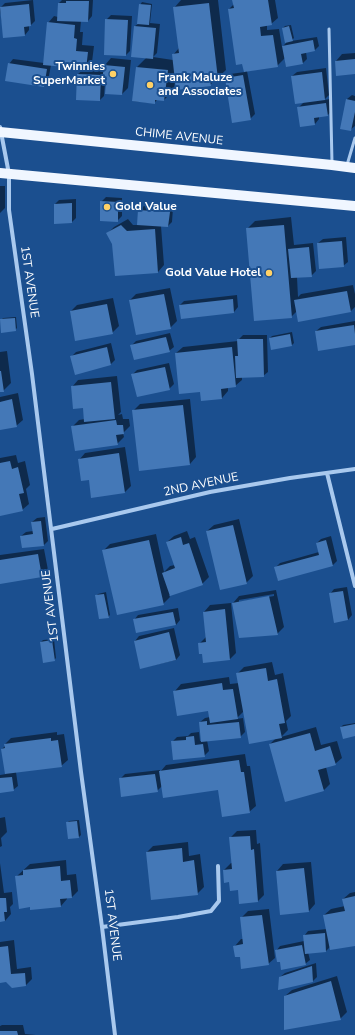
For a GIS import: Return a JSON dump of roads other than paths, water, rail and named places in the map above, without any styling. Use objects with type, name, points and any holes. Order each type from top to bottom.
[{"type":"main road","name":"CHIME AVENUE","points":[[0,130],[351,168]]},
{"type":"main road","points":[[4,173],[355,206]]},
{"type":"street","name":"1ST AVENUE","points":[[0,130],[4,173],[52,529],[81,772],[115,1035]]},
{"type":"street","name":"2ND AVENUE","points":[[52,529],[210,492],[290,478],[355,469]]},
{"type":"street","points":[[327,473],[355,586]]},
{"type":"street","points":[[102,927],[211,911],[219,901],[220,889],[218,866]]},
{"type":"lane","points":[[329,29],[332,165]]},
{"type":"lane","points":[[351,168],[355,138]]},
{"type":"place","name":"Twinnies SuperMarket","points":[[113,74]]},
{"type":"place","name":"Frank Maluze and Associates","points":[[150,85]]},
{"type":"place","name":"Gold Value","points":[[107,207]]},
{"type":"place","name":"Gold Value Hotel","points":[[269,273]]}]
